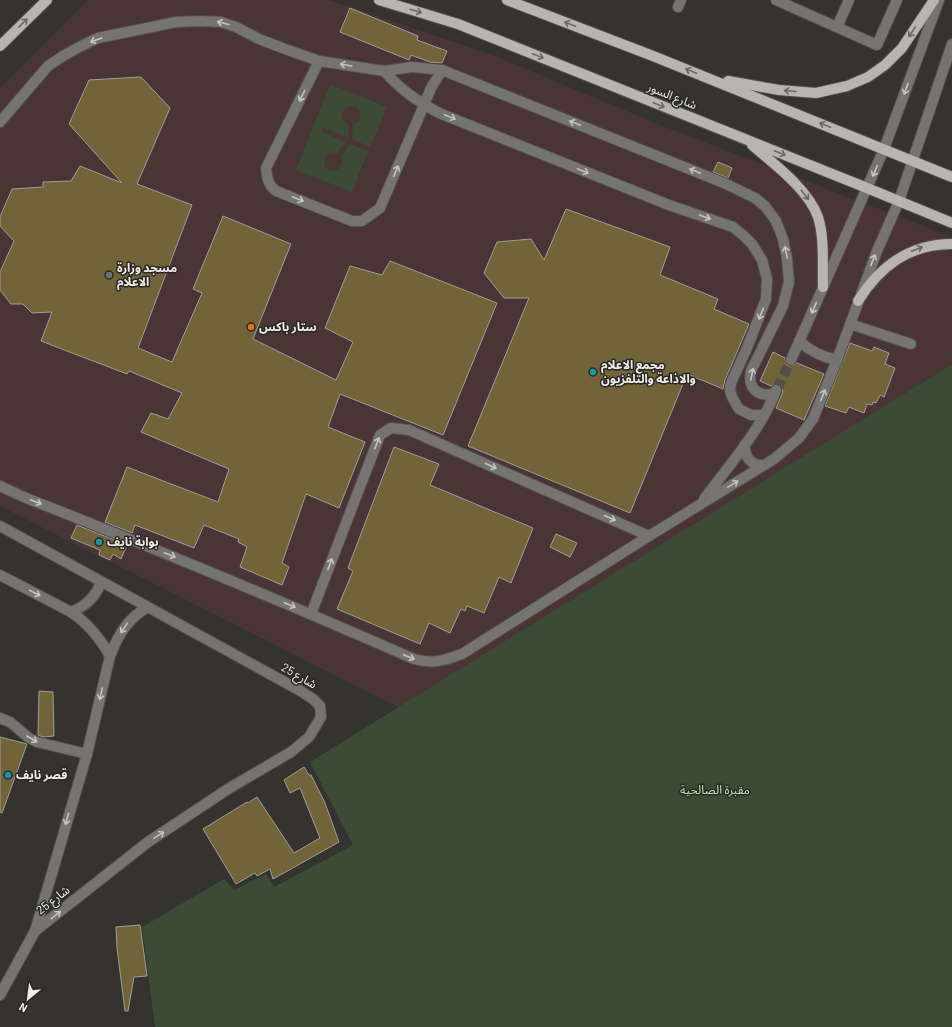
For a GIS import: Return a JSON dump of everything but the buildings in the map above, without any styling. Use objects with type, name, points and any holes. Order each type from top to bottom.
[{"type":"main road","points":[[0,46],[47,0]]},
{"type":"main road","name":"شارع السور","points":[[379,0],[458,24],[952,223]]},
{"type":"main road","points":[[507,0],[884,148],[952,177]]},
{"type":"main road","points":[[708,78],[779,90],[816,93],[846,86],[868,76],[885,65],[902,48],[934,0]]},
{"type":"main road","points":[[746,140],[803,192],[812,204],[818,217],[822,243],[823,287]]},
{"type":"main road","points":[[858,302],[868,285],[886,267],[906,254],[924,247],[952,244]]},
{"type":"lane","points":[[776,0],[791,3],[837,27],[877,45],[897,0]]},
{"type":"lane","points":[[837,27],[850,0]]},
{"type":"lane","points":[[791,360],[884,148],[939,0]]},
{"type":"lane","points":[[0,122],[48,66],[69,52],[98,38],[176,22],[200,20],[221,22],[236,27],[279,47],[319,61],[384,71],[412,67],[442,70],[724,183],[755,198],[766,206],[776,221],[783,239],[787,258],[789,282],[783,306],[751,371],[750,377],[750,383],[757,392],[763,395],[776,391],[764,415],[745,444],[700,504]]},
{"type":"lane","points":[[0,486],[26,498],[187,562],[414,659],[426,662],[439,662],[462,654],[700,504],[764,466],[786,450],[799,438],[813,419],[837,360],[877,251],[899,201],[952,44]]},
{"type":"lane","points":[[319,61],[266,168],[267,178],[276,191],[352,221],[362,220],[380,208],[431,88],[442,70]]},
{"type":"lane","points":[[384,71],[409,95],[439,113],[662,202],[733,227],[744,236],[752,244],[762,260],[767,279],[766,300],[731,383],[730,390],[739,409],[751,415],[764,415]]},
{"type":"lane","points":[[850,324],[911,344]]},
{"type":"lane","points":[[799,341],[815,354],[837,360]]},
{"type":"lane","points":[[311,614],[380,435],[391,428],[409,430],[649,536]]},
{"type":"lane","points":[[745,444],[746,455],[749,460],[753,464],[764,466]]},
{"type":"lane","name":"شارع 25","points":[[0,526],[313,699],[320,706],[321,717],[309,736],[291,752],[215,798],[148,842],[35,931]]},
{"type":"lane","points":[[0,574],[71,612],[96,633],[110,656]]},
{"type":"lane","points":[[71,612],[90,601],[101,582]]},
{"type":"lane","name":"شارع 25","points":[[0,994],[35,931],[87,754],[110,656],[115,643],[127,623],[139,612],[148,607]]},
{"type":"lane","points":[[0,718],[10,722],[29,738],[37,742],[87,754]]},
{"type":"shaded area","points":[[88,0],[329,0],[495,56],[660,125],[952,237],[952,364],[400,708],[0,506],[0,88]]},
{"type":"green space","points":[[330,84],[387,107],[370,147],[352,139],[353,125],[360,120],[360,112],[357,108],[352,106],[343,111],[342,115],[343,120],[349,125],[348,137],[324,128],[322,132],[346,142],[337,153],[331,152],[325,158],[325,167],[331,171],[337,170],[342,164],[341,156],[350,144],[368,151],[352,192],[296,170]]},
{"type":"green space","name":"مقبرة الصالحية","points":[[952,364],[952,1027],[155,1027],[142,927],[224,879],[234,890],[266,874],[274,887],[353,845],[310,762]]},
{"type":"tunnel","points":[[777,389],[791,360]]},
{"type":"place","name":"مسجد وزارة الاعلام","points":[[109,275]]},
{"type":"place","name":"ستار باكس","points":[[251,327]]},
{"type":"place","name":"مجمع الاعلام والاذاعة والتلفزيون","points":[[593,372]]},
{"type":"place","name":"بوابة نايف","points":[[99,542]]},
{"type":"place","name":"قصر نايف","points":[[8,775]]}]
